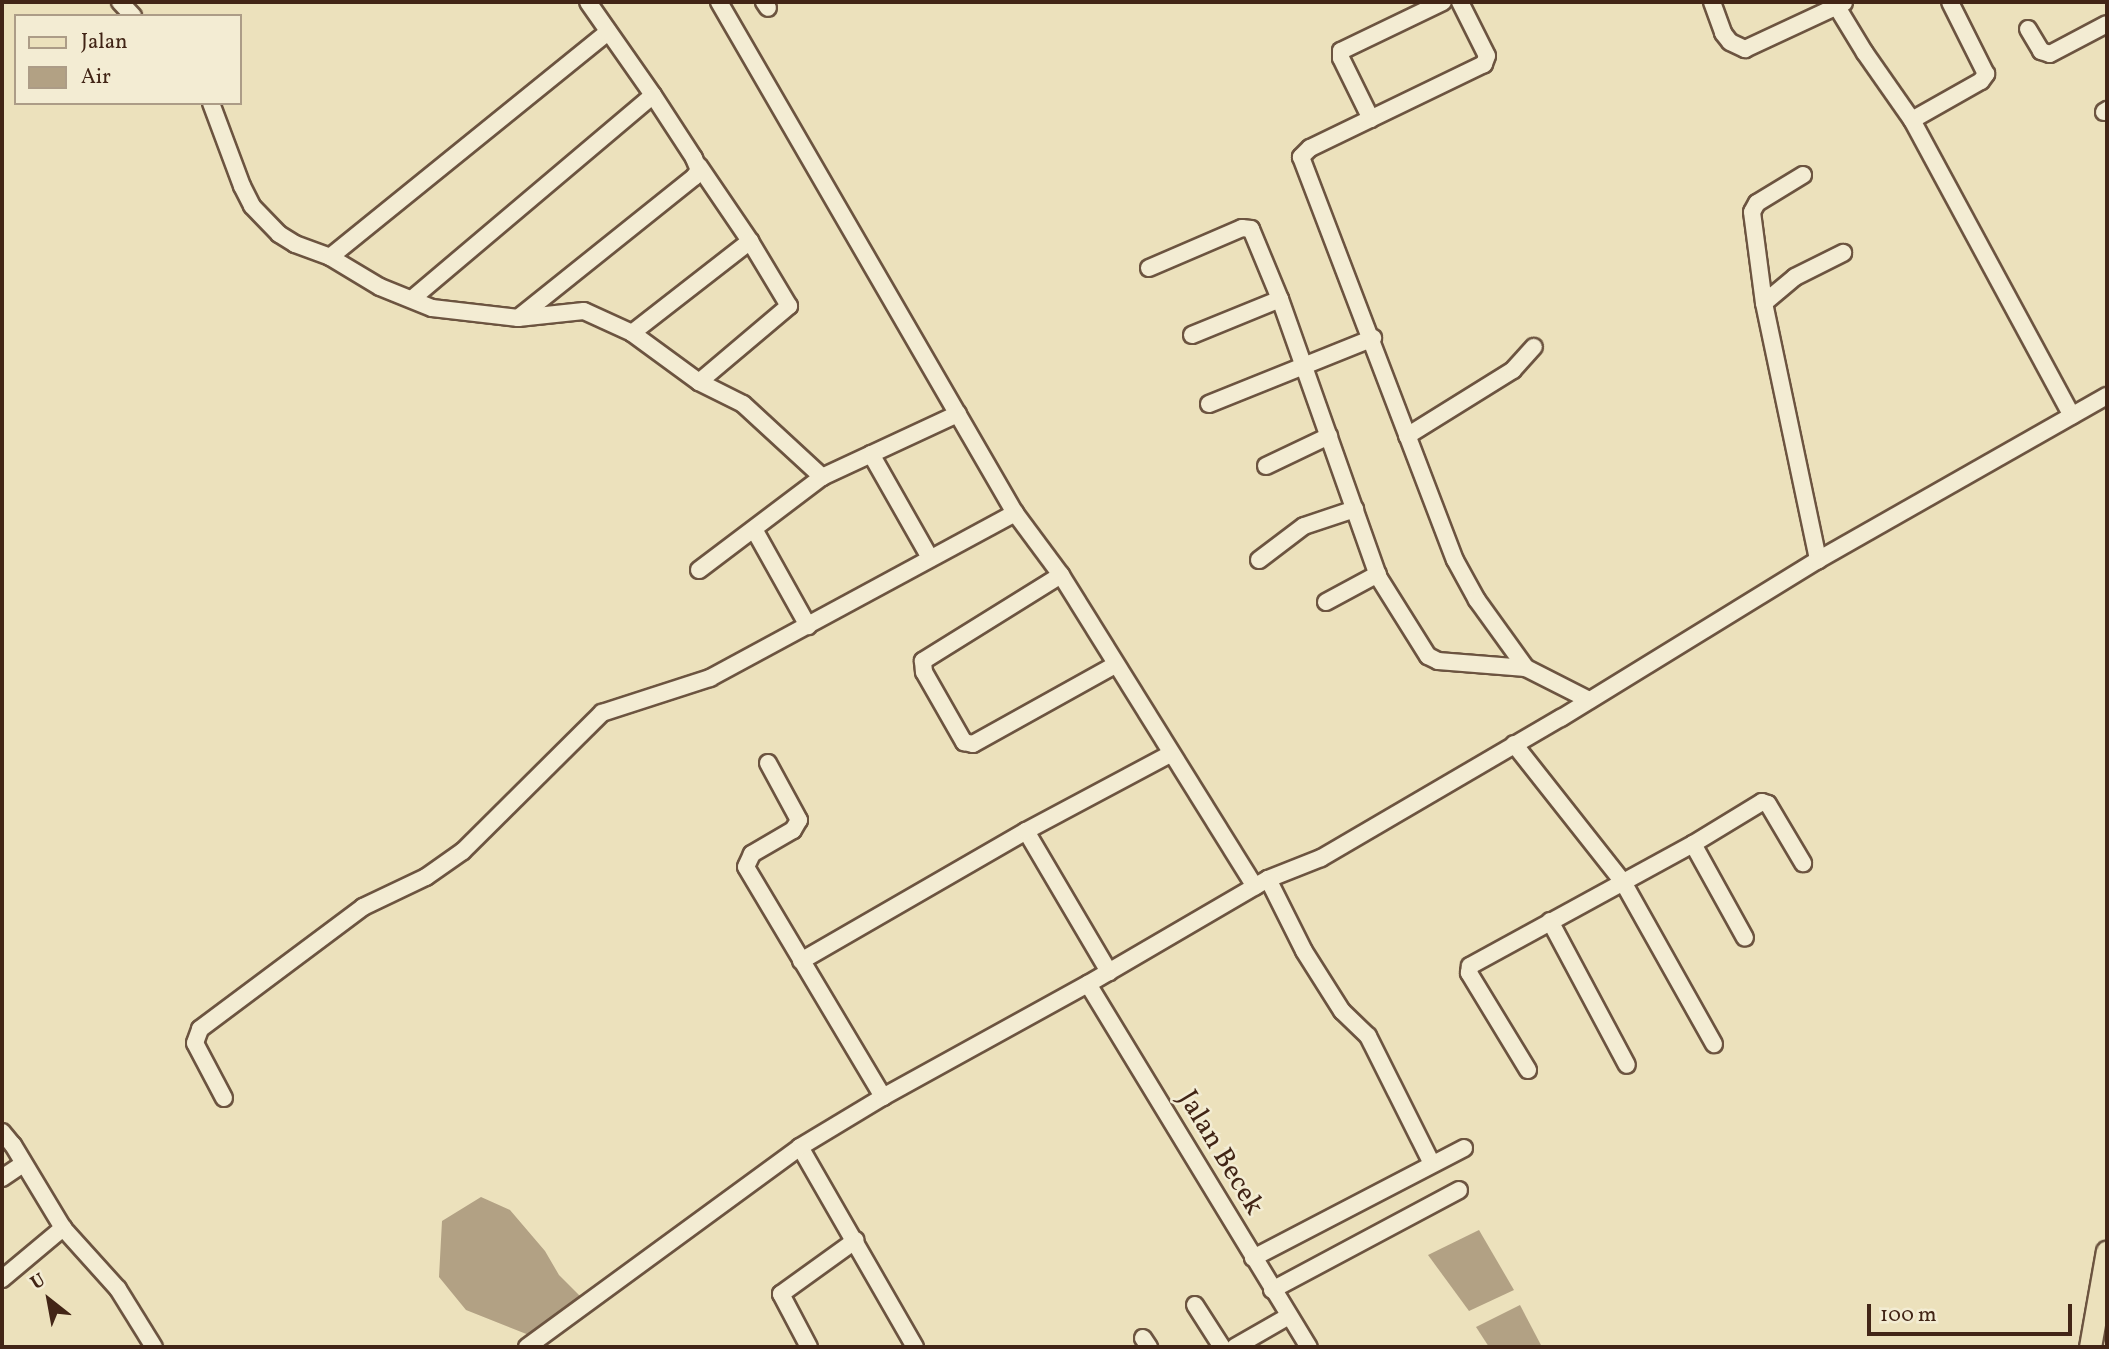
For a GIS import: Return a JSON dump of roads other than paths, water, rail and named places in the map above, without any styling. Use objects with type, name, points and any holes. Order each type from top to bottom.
[{"type":"main road","points":[[2090,1347],[2107,1251]]},
{"type":"street","points":[[588,2],[750,240],[789,306],[699,382]]},
{"type":"street","points":[[719,2],[1014,513],[1061,575],[1170,754],[1262,883],[1342,1011],[1368,1036],[1432,1164]]},
{"type":"street","points":[[1371,119],[1341,58],[1341,51],[1443,2]]},
{"type":"street","points":[[1460,2],[1487,61],[1310,148],[1301,157],[1373,338],[1455,560],[1477,600],[1526,668]]},
{"type":"street","points":[[1712,2],[1723,33],[1730,42],[1745,49],[1841,5],[1864,53],[1912,120],[2072,416]]},
{"type":"street","points":[[1912,120],[1981,81],[1986,74],[1950,2]]},
{"type":"street","points":[[2028,29],[2041,51],[2050,54],[2107,24]]},
{"type":"street","points":[[330,257],[608,32]]},
{"type":"street","points":[[413,298],[653,95]]},
{"type":"street","points":[[212,105],[252,206],[279,234],[295,244],[330,257],[380,287],[432,307],[518,317],[584,311],[632,332],[699,382],[743,404],[822,477]]},
{"type":"street","points":[[518,317],[694,177],[699,166]]},
{"type":"street","points":[[1803,175],[1752,208],[1764,303],[1818,560]]},
{"type":"street","points":[[1149,268],[1247,227],[1254,233],[1378,574],[1433,659],[1526,668],[1590,700]]},
{"type":"street","points":[[632,332],[750,240]]},
{"type":"street","points":[[1764,303],[1795,277],[1843,253]]},
{"type":"street","points":[[1192,335],[1280,299]]},
{"type":"street","points":[[1209,404],[1373,338]]},
{"type":"street","points":[[1408,436],[1513,370],[1534,347]]},
{"type":"street","points":[[527,1347],[800,1147],[883,1097],[1110,972],[1262,883],[1321,858],[1590,700],[1818,560],[2107,396]]},
{"type":"street","points":[[699,570],[755,531],[822,477],[958,414]]},
{"type":"street","points":[[1266,466],[1329,436]]},
{"type":"street","points":[[871,454],[930,558]]},
{"type":"street","points":[[1259,560],[1304,526],[1355,509]]},
{"type":"street","points":[[224,1098],[195,1043],[200,1029],[363,907],[426,877],[463,851],[602,713],[703,681],[1014,513]]},
{"type":"street","points":[[755,531],[808,626]]},
{"type":"street","points":[[1326,601],[1358,581],[1378,574]]},
{"type":"street","points":[[1061,575],[923,661],[924,672],[964,742],[973,744],[1115,665]]},
{"type":"street","points":[[1514,744],[1623,882],[1714,1044]]},
{"type":"street","points":[[801,961],[1026,831],[1170,754]]},
{"type":"street","points":[[768,763],[799,814],[799,820],[793,830],[752,854],[746,866],[883,1097]]},
{"type":"street","points":[[1528,1070],[1468,969],[1766,802],[1803,863]]},
{"type":"street","points":[[1026,831],[1110,972]]},
{"type":"street","points":[[1693,844],[1745,938]]},
{"type":"street","points":[[1550,921],[1627,1065]]},
{"type":"street","name":"Jalan Becek","points":[[1088,984],[1309,1347]]},
{"type":"street","points":[[2,1132],[63,1228],[118,1289],[154,1347]]},
{"type":"street","points":[[800,1147],[856,1240],[915,1347]]},
{"type":"street","points":[[1253,1258],[1464,1148]]},
{"type":"street","points":[[2,1178],[23,1164]]},
{"type":"street","points":[[1272,1290],[1460,1190]]},
{"type":"street","points":[[2,1279],[63,1228]]},
{"type":"street","points":[[809,1347],[781,1294],[856,1240]]},
{"type":"street","points":[[1195,1305],[1222,1347]]},
{"type":"street","points":[[1235,1347],[1289,1316]]},
{"type":"water","points":[[481,1197],[510,1210],[545,1251],[559,1275],[582,1298],[534,1337],[466,1310],[439,1277],[442,1221]]},
{"type":"water","points":[[1479,1230],[1514,1290],[1469,1311],[1428,1255]]},
{"type":"water","points":[[1520,1305],[1542,1347],[1489,1347],[1476,1327]]}]
